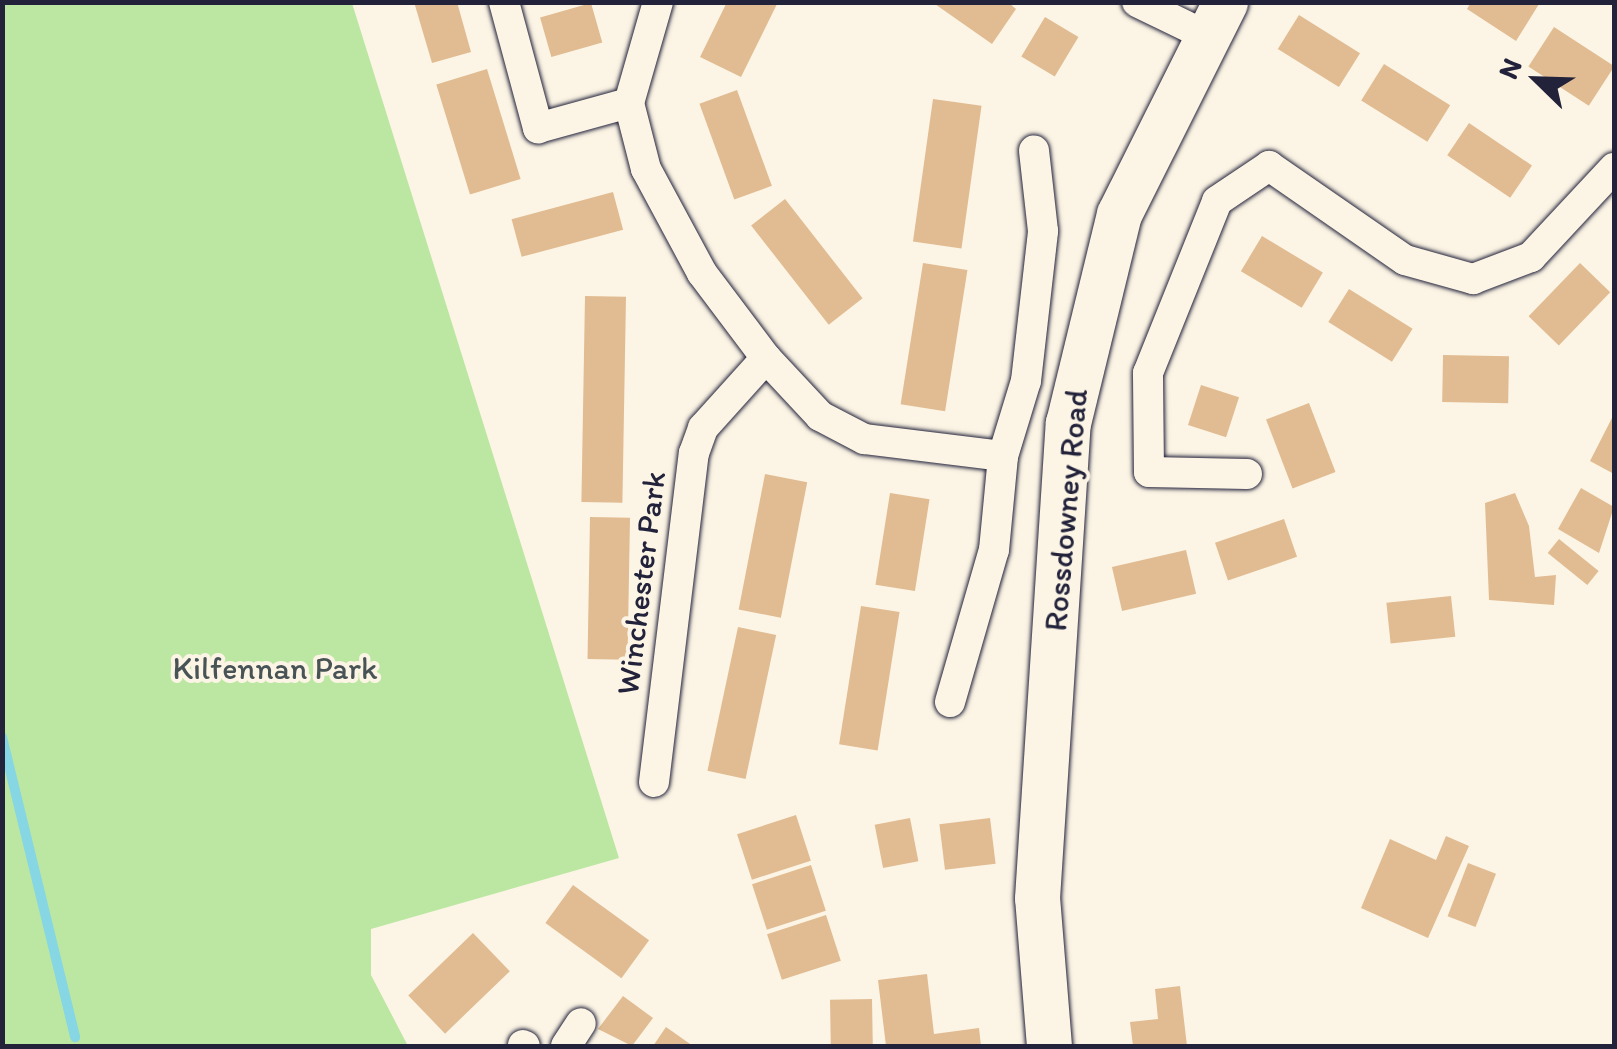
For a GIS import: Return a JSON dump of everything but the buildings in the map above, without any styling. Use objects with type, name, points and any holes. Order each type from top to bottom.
[{"type":"street","points":[[504,2],[538,128],[629,103]]},
{"type":"street","points":[[658,2],[629,103],[646,169],[683,239],[766,358],[820,416],[864,438],[1003,456]]},
{"type":"street","points":[[1137,2],[1216,20]]},
{"type":"street","name":"Rossdowney Road","points":[[1048,1046],[1037,898],[1068,424],[1120,214],[1216,20]]},
{"type":"street","points":[[950,702],[994,550],[1003,456],[1026,381],[1043,231],[1034,151]]},
{"type":"street","points":[[1248,474],[1149,472],[1148,373],[1217,201],[1269,166],[1405,260],[1474,279],[1532,257],[1614,168]]},
{"type":"street","name":"Winchester Park","points":[[654,782],[694,453],[703,428],[766,358]]},
{"type":"green space","name":"Kilfennan Park","points":[[2,3],[352,3],[619,858],[371,929],[371,975],[408,1046],[3,1046]]},
{"type":"waterway","points":[[2,737],[75,1037]]}]
